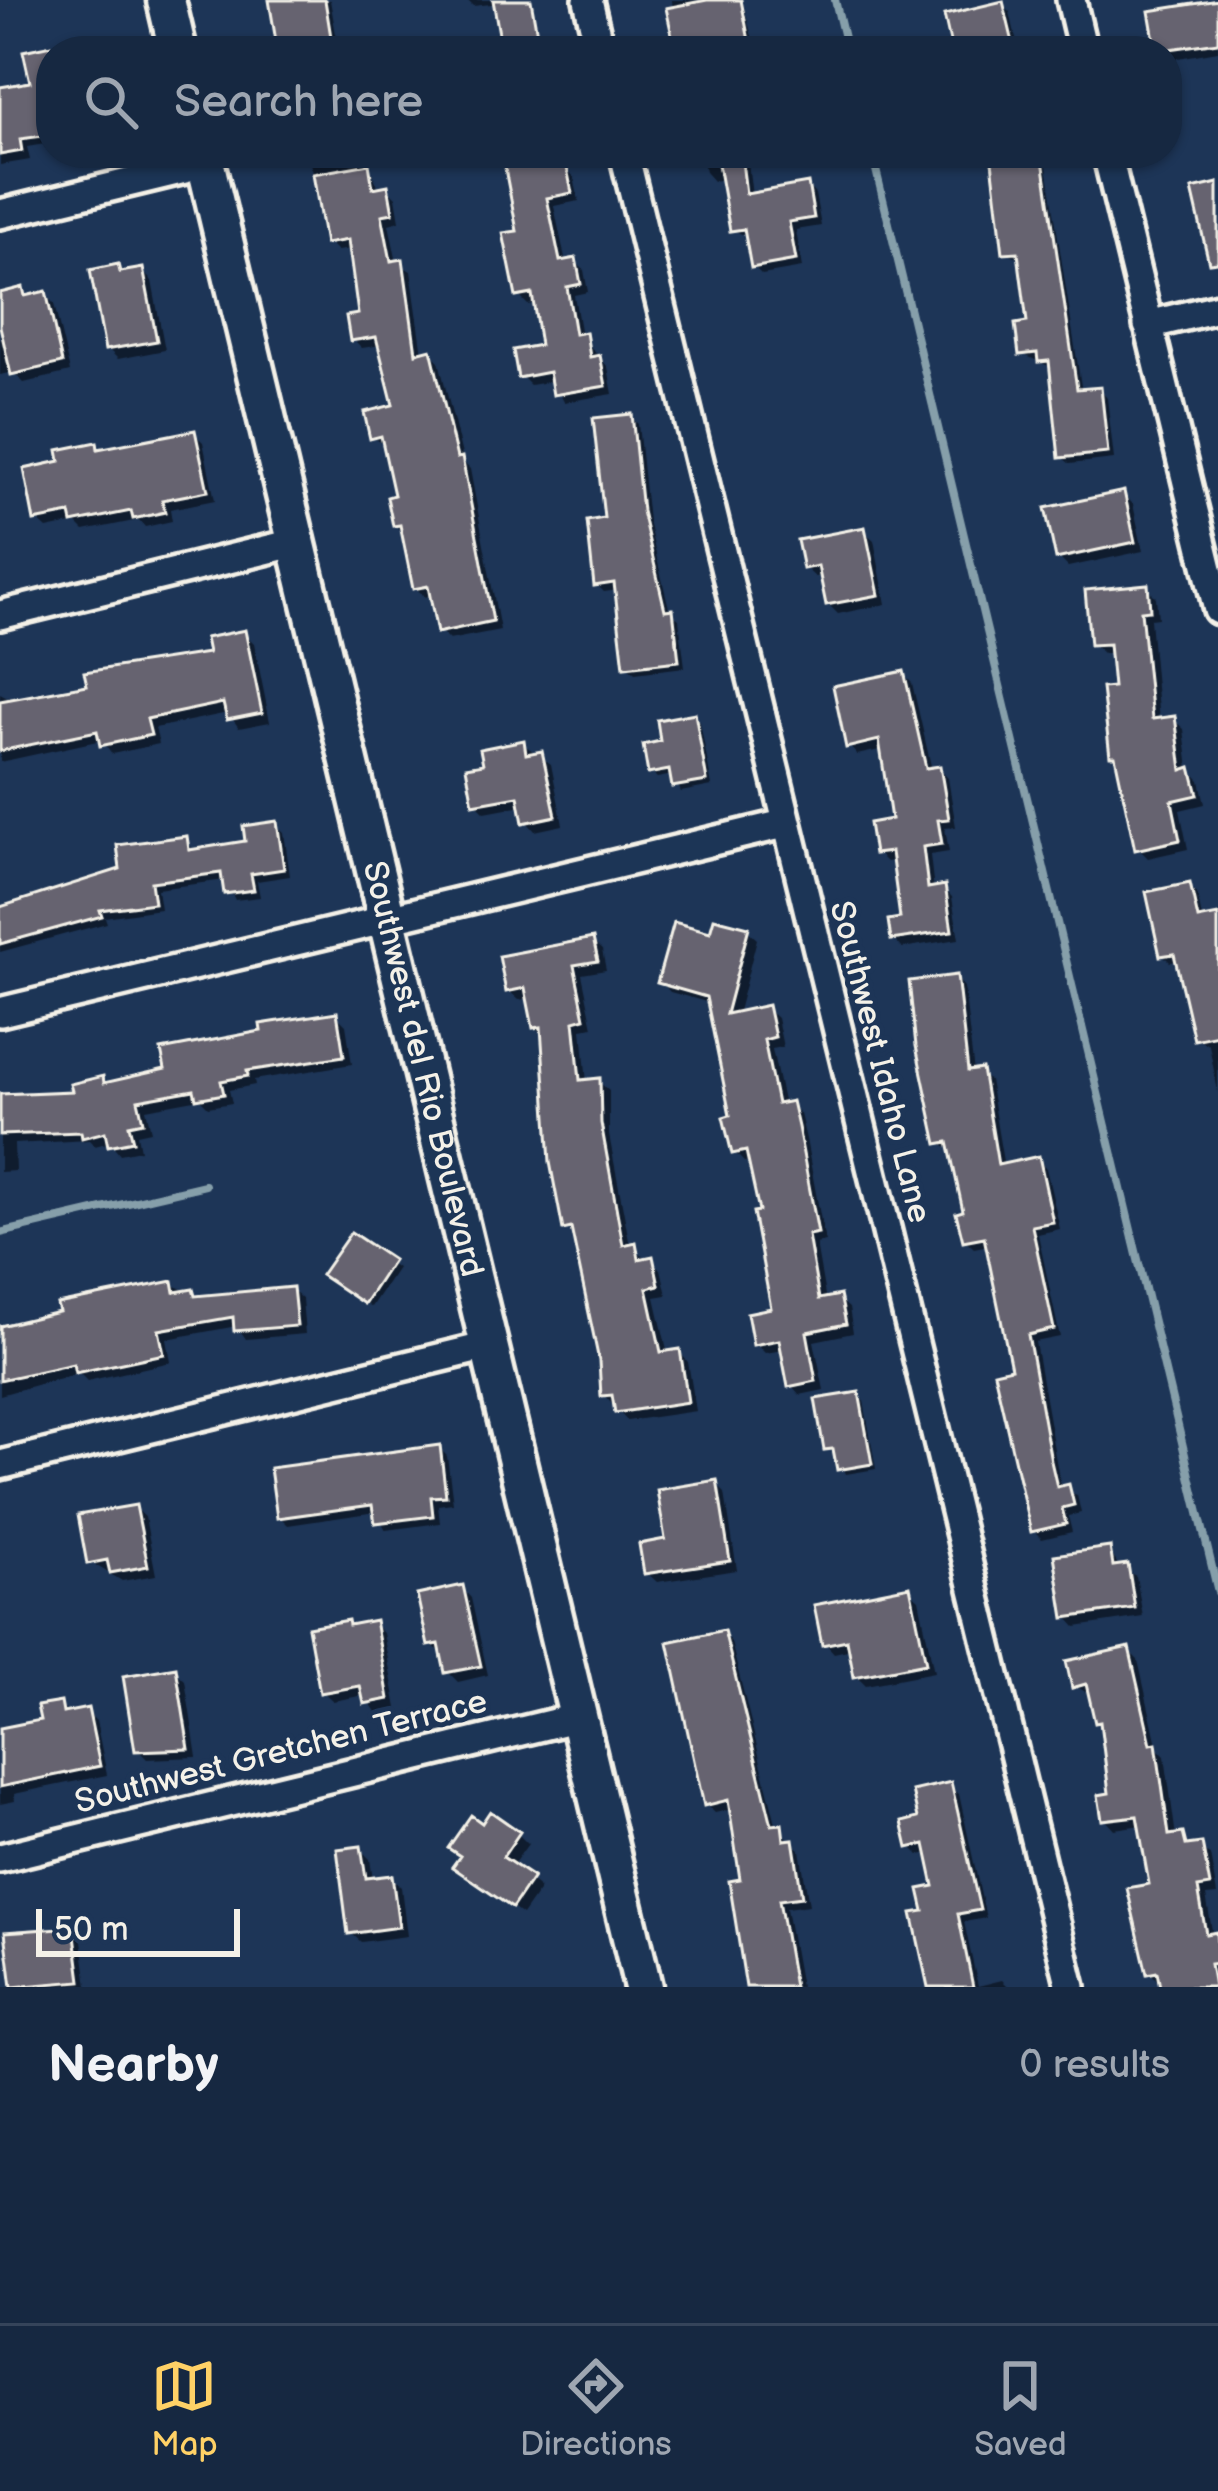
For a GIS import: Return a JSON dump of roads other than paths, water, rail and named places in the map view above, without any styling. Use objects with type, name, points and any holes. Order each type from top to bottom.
[{"type":"street","points":[[166,0],[174,36]]},
{"type":"street","points":[[588,0],[596,36]]},
{"type":"street","points":[[1071,0],[1079,36]]},
{"type":"street","points":[[0,214],[168,168]]},
{"type":"street","name":"Southwest del Rio Boulevard","points":[[206,168],[643,1987]]},
{"type":"street","name":"Southwest Idaho Lane","points":[[629,168],[784,824],[1071,1987]]},
{"type":"street","points":[[1111,168],[1218,610]]},
{"type":"street","points":[[1148,325],[1218,308]]},
{"type":"street","points":[[0,615],[294,543]]},
{"type":"street","points":[[0,1012],[784,824]]},
{"type":"street","points":[[0,1465],[488,1346]]},
{"type":"street","name":"Southwest Gretchen Terrace","points":[[0,1858],[579,1717]]},
{"type":"waterway","points":[[835,0],[843,36]]},
{"type":"waterway","points":[[876,168],[1218,1592]]},
{"type":"waterway","points":[[0,1233],[205,1185]]}]
